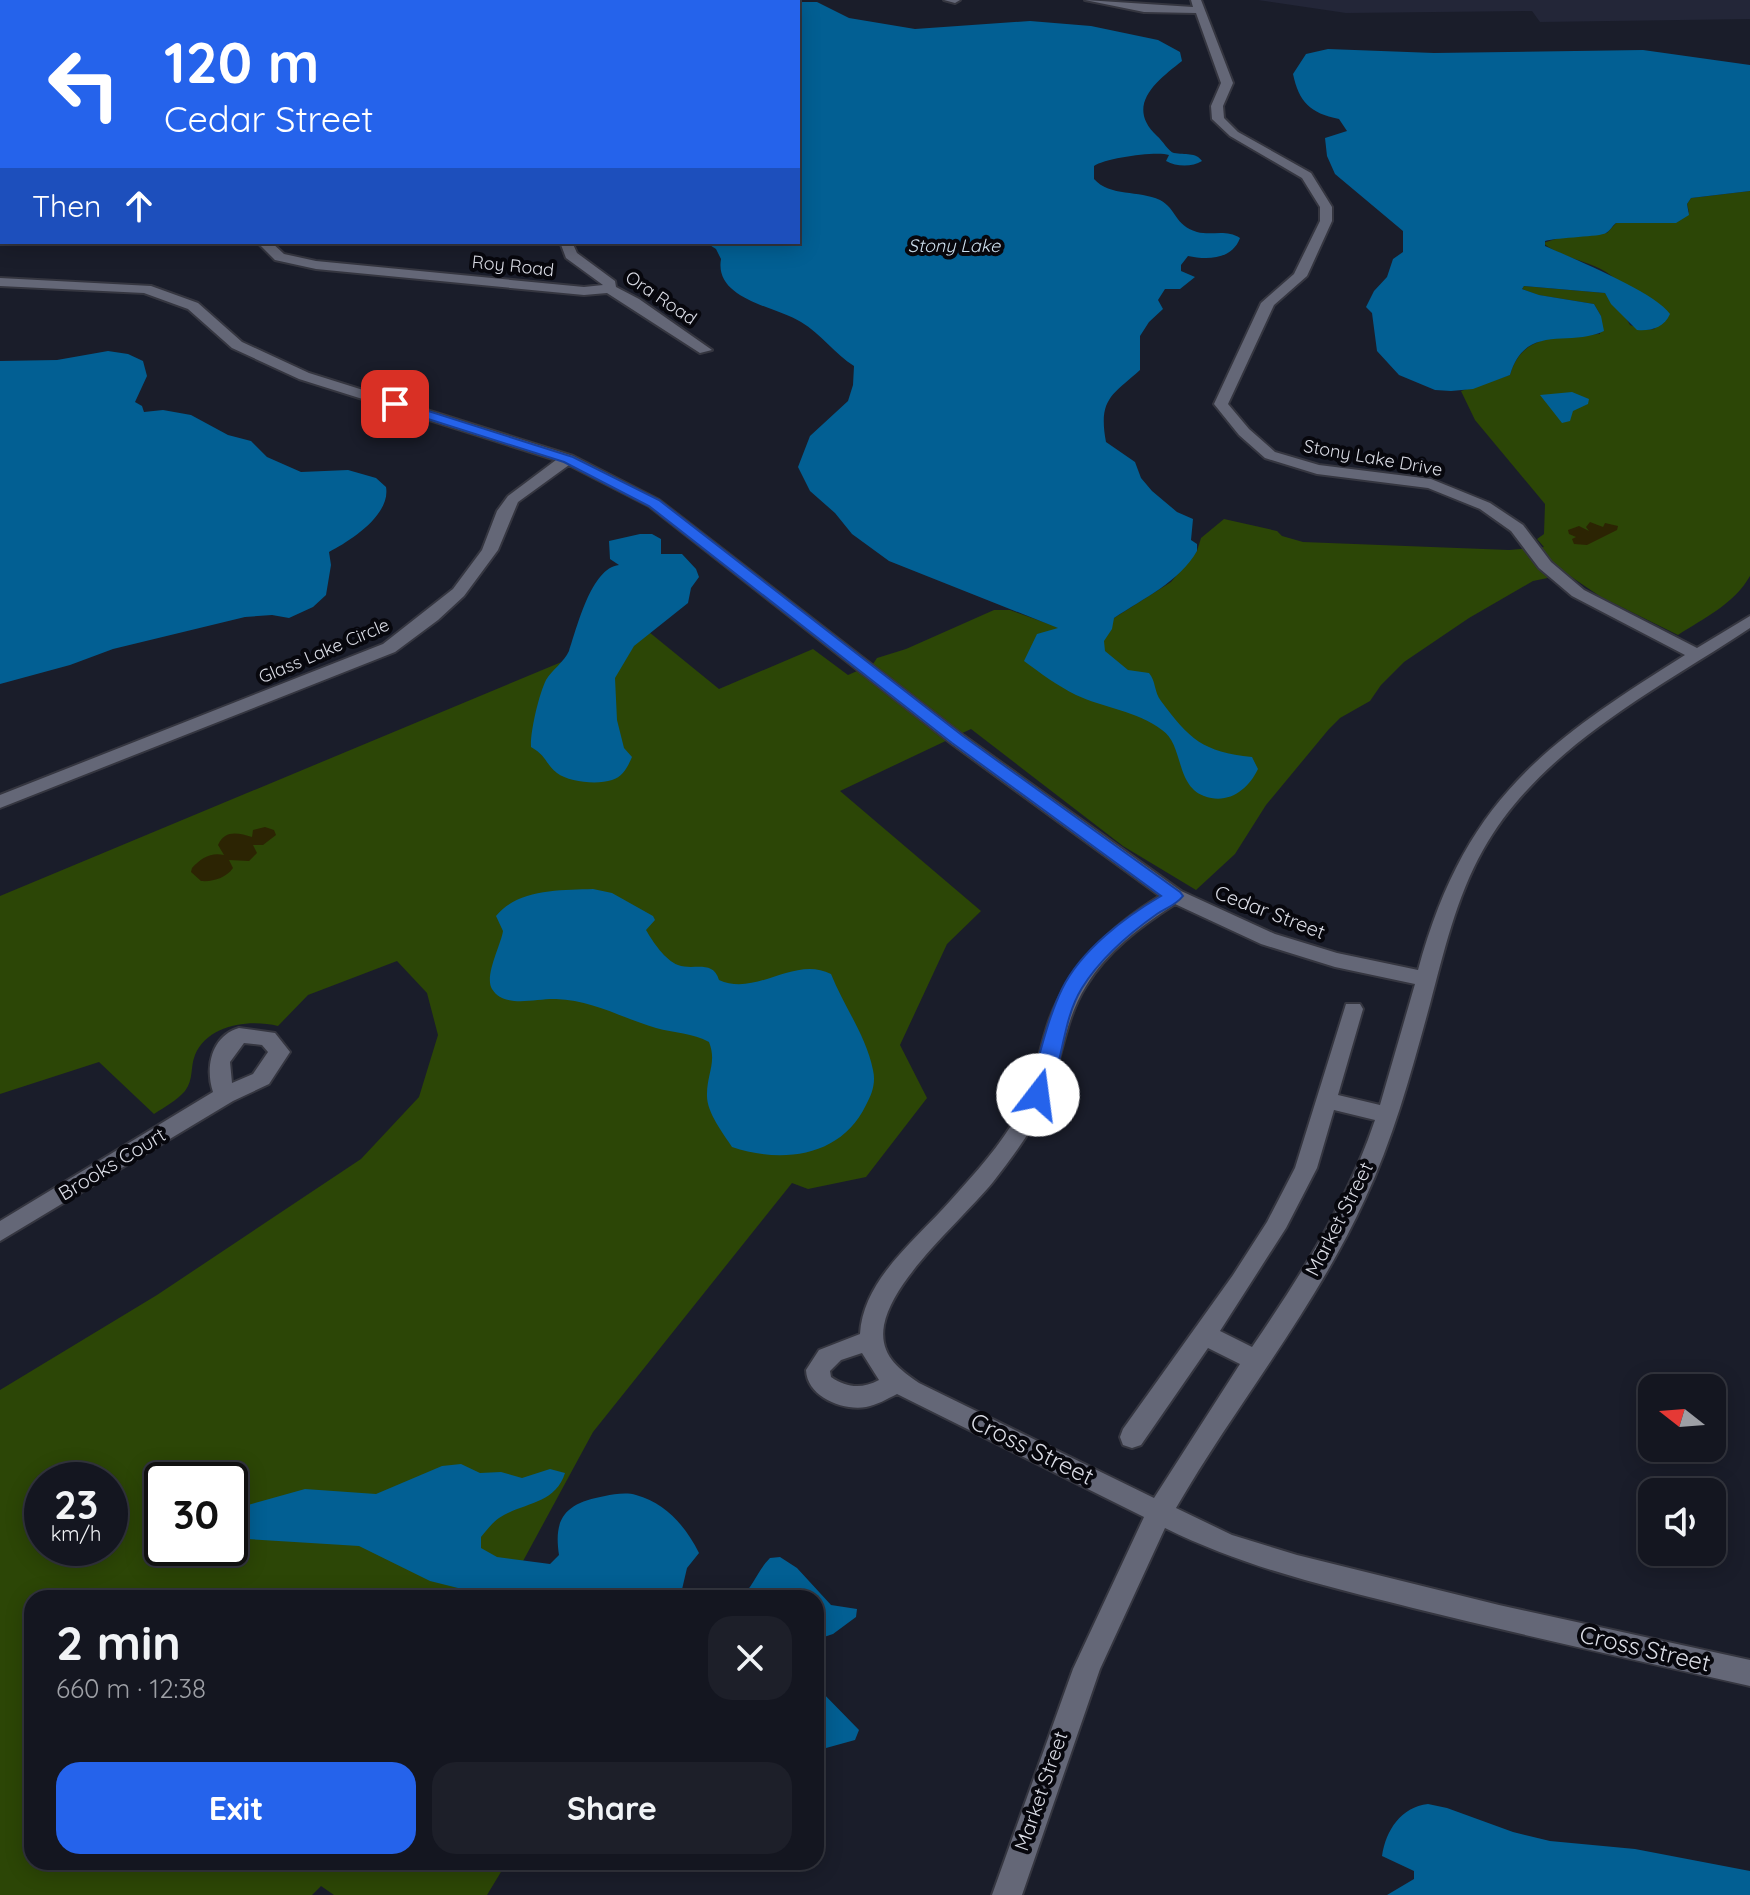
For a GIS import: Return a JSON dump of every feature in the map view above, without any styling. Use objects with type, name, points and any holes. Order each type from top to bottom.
[{"type":"street","points":[[949,0],[955,0]]},
{"type":"street","points":[[1090,0],[1144,9],[1198,5]]},
{"type":"street","name":"Stony Lake Drive","points":[[1198,5],[1227,83],[1217,106],[1218,119],[1234,134],[1307,176],[1326,207],[1326,221],[1300,276],[1268,303],[1221,404],[1244,432],[1270,455],[1317,469],[1431,484],[1485,506],[1517,528],[1545,565],[1578,593],[1697,655]]},
{"type":"street","name":"Roy Road","points":[[265,244],[280,257],[316,265],[584,291],[609,289]]},
{"type":"street","name":"Ora Road","points":[[567,244],[571,255],[610,284],[609,289],[627,297],[705,350]]},
{"type":"street","points":[[0,282],[146,289],[193,306],[237,345],[304,376],[568,459]]},
{"type":"street","name":"Glass Lake Circle","points":[[0,802],[389,648],[426,623],[469,582],[492,548],[498,523],[515,497],[568,459]]},
{"type":"street","name":"Cedar Street","points":[[568,459],[654,503],[958,740],[1174,896],[1281,944],[1335,960],[1426,979]]},
{"type":"street","name":"Market Street","points":[[1007,1895],[1053,1751],[1101,1628],[1193,1456],[1303,1291],[1351,1205],[1387,1115],[1460,874],[1484,833],[1509,800],[1574,735],[1750,621]]},
{"type":"street","points":[[870,1341],[843,1348],[823,1362],[819,1371],[822,1383],[835,1395],[867,1397],[895,1383],[880,1368],[870,1341],[874,1312],[887,1286],[1009,1146],[1027,1118],[1038,1095],[1060,1017],[1072,988],[1115,939],[1150,910],[1174,896]]},
{"type":"street","points":[[1132,1437],[1205,1335],[1275,1228],[1294,1192],[1306,1168],[1353,1009]]},
{"type":"street","name":"Brooks Court","points":[[0,1232],[225,1095]]},
{"type":"street","points":[[1326,1100],[1387,1115]]},
{"type":"street","points":[[1205,1335],[1256,1361]]},
{"type":"street","name":"Cross Street","points":[[895,1383],[1226,1545],[1297,1567],[1499,1617],[1750,1673]]},
{"type":"shaded area","points":[[1258,0],[1750,0],[1750,19],[1540,22],[1532,11],[1346,13]]},
{"type":"green space","points":[[1750,191],[1750,576],[1736,595],[1678,635],[1601,597],[1567,574],[1533,581],[1469,618],[1404,662],[1370,701],[1340,718],[1266,805],[1235,854],[1196,890],[1123,846],[971,729],[840,791],[981,911],[947,944],[900,1045],[927,1098],[866,1177],[808,1189],[792,1183],[593,1432],[507,1590],[24,1590],[24,1870],[502,1870],[487,1895],[334,1895],[321,1886],[312,1895],[0,1895],[0,1390],[157,1295],[361,1159],[419,1097],[438,1035],[427,993],[397,961],[308,995],[278,1026],[243,1024],[210,1036],[195,1055],[190,1082],[185,1091],[154,1114],[99,1062],[0,1094],[0,896],[588,651],[649,632],[719,689],[813,649],[848,675],[873,664],[877,658],[906,649],[994,610],[1010,610],[1060,628],[1114,618],[1171,582],[1197,551],[1201,538],[1224,519],[1277,531],[1282,536],[1303,542],[1509,550],[1544,547],[1537,539],[1544,534],[1545,504],[1475,420],[1461,391],[1510,375],[1516,361],[1534,344],[1558,337],[1600,334],[1601,316],[1594,304],[1538,295],[1522,289],[1524,286],[1605,293],[1630,325],[1644,330],[1655,329],[1613,277],[1543,243],[1565,236],[1607,233],[1616,223],[1667,223],[1689,212],[1687,204],[1691,198]]},
{"type":"sand","points":[[1590,522],[1603,527],[1605,523],[1618,526],[1617,530],[1587,545],[1574,544],[1572,539],[1576,537],[1568,530],[1579,526],[1589,531],[1586,527]]},
{"type":"sand","points":[[265,827],[274,830],[276,835],[263,845],[253,845],[257,853],[249,861],[229,860],[233,868],[215,880],[201,881],[191,872],[195,864],[206,857],[224,855],[218,845],[224,836],[237,834],[252,837],[253,830]]},
{"type":"water","name":"Stony Lake","points":[[800,2],[817,2],[849,18],[915,29],[1030,21],[1091,26],[1158,40],[1180,52],[1182,61],[1163,76],[1148,94],[1144,114],[1148,125],[1170,150],[1193,155],[1202,161],[1180,165],[1166,161],[1169,155],[1131,156],[1094,166],[1094,179],[1116,191],[1160,200],[1184,225],[1197,232],[1229,234],[1240,238],[1231,251],[1218,257],[1188,256],[1181,265],[1181,271],[1195,277],[1180,289],[1165,289],[1158,300],[1163,309],[1140,336],[1140,370],[1115,392],[1106,407],[1106,442],[1135,462],[1141,478],[1152,491],[1177,512],[1193,519],[1191,540],[1197,544],[1197,551],[1171,581],[1114,618],[1112,629],[1104,641],[1105,651],[1128,670],[1149,673],[1161,701],[1189,734],[1209,747],[1252,757],[1258,769],[1243,789],[1221,799],[1195,791],[1188,783],[1174,745],[1162,730],[1142,718],[1076,695],[1024,661],[1037,634],[1058,628],[889,561],[852,534],[835,513],[810,491],[798,467],[810,436],[848,401],[854,366],[801,322],[736,292],[721,273],[721,259],[716,249],[708,244],[800,244]]},
{"type":"water","points":[[1328,49],[1434,53],[1643,50],[1750,65],[1750,191],[1691,198],[1687,204],[1689,215],[1676,223],[1616,223],[1602,234],[1545,241],[1545,246],[1648,296],[1670,314],[1667,319],[1656,328],[1637,330],[1611,304],[1605,293],[1524,286],[1522,289],[1539,295],[1594,304],[1604,331],[1591,336],[1538,342],[1517,359],[1510,375],[1473,389],[1435,390],[1399,375],[1377,351],[1372,313],[1366,307],[1374,291],[1387,277],[1393,259],[1403,252],[1403,231],[1335,174],[1327,156],[1325,138],[1347,131],[1339,119],[1313,110],[1299,92],[1293,74],[1306,54]]},
{"type":"water","points":[[108,351],[128,354],[143,361],[147,376],[135,402],[142,406],[144,412],[163,410],[191,415],[228,435],[251,441],[267,457],[301,472],[348,470],[376,478],[386,487],[386,497],[376,517],[367,526],[329,552],[331,565],[326,595],[313,607],[289,618],[272,615],[245,617],[113,649],[70,665],[0,684],[0,361],[57,360]]},
{"type":"water","points":[[1572,392],[1589,399],[1588,404],[1573,411],[1570,421],[1562,423],[1540,395]]},
{"type":"water","points":[[652,534],[661,539],[661,554],[682,554],[699,577],[691,588],[688,603],[634,646],[615,678],[617,720],[624,748],[632,757],[627,767],[619,776],[606,782],[569,779],[553,770],[531,747],[533,723],[541,694],[546,680],[569,651],[593,587],[600,576],[619,565],[610,559],[609,541]]},
{"type":"water","points":[[593,889],[612,893],[653,916],[655,920],[646,930],[664,955],[684,967],[712,970],[719,980],[747,984],[803,969],[831,974],[865,1045],[874,1075],[866,1105],[842,1136],[826,1146],[790,1155],[771,1155],[732,1147],[707,1101],[712,1056],[709,1042],[569,1000],[513,1001],[497,995],[490,983],[491,969],[503,931],[496,916],[505,907],[528,896]]},
{"type":"water","points":[[461,1464],[480,1473],[501,1472],[522,1478],[550,1469],[565,1473],[554,1491],[499,1518],[481,1537],[481,1548],[497,1557],[550,1564],[559,1555],[558,1530],[561,1521],[572,1507],[592,1499],[629,1494],[647,1499],[666,1510],[688,1534],[699,1553],[687,1568],[682,1590],[466,1590],[430,1581],[359,1546],[248,1539],[248,1505],[305,1489],[376,1494],[442,1466]]},
{"type":"water","points":[[780,1557],[797,1568],[817,1590],[748,1590],[770,1558]]},
{"type":"water","points":[[824,1597],[831,1605],[857,1609],[856,1617],[824,1637]]},
{"type":"water","points":[[824,1694],[859,1730],[855,1740],[826,1748]]},
{"type":"water","points":[[1428,1804],[1550,1841],[1635,1849],[1750,1871],[1750,1895],[1387,1895],[1414,1879],[1414,1871],[1382,1856],[1387,1837],[1403,1815]]},
{"type":"route","points":[[395,404],[568,459],[654,503],[958,740],[1174,896],[1150,910],[1115,939],[1072,988],[1060,1017],[1038,1095]]}]
